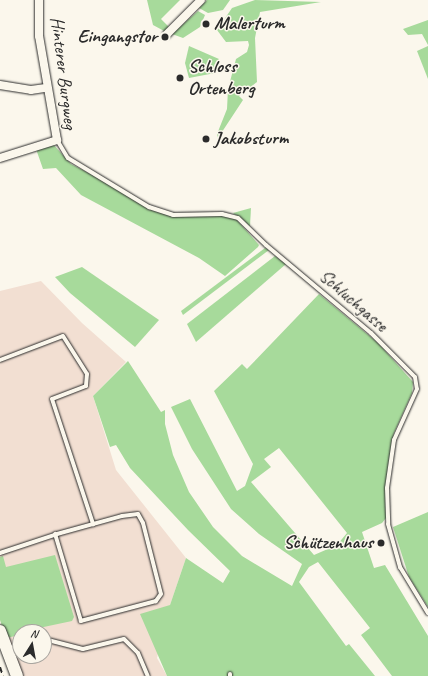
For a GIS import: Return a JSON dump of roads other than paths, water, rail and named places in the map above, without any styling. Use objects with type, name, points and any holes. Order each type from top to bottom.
[{"type":"main road","points":[[0,631],[17,676]]},
{"type":"street","name":"Hinterer Burgweg","points":[[0,158],[57,140],[46,88],[39,36],[38,0]]},
{"type":"street","points":[[167,34],[201,0]]},
{"type":"street","points":[[0,85],[30,90],[46,88]]},
{"type":"lane","name":"Schluchgasse","points":[[57,140],[68,158],[149,207],[173,215],[222,214],[238,218],[266,246],[371,333],[415,376],[417,389],[394,440],[387,488],[388,524],[400,567],[428,613]]},
{"type":"lane","points":[[0,360],[63,336],[87,374],[86,386],[52,399],[93,524]]},
{"type":"lane","points":[[0,553],[55,534],[138,514],[143,523],[160,594],[156,602],[81,621],[55,534]]},
{"type":"lane","points":[[52,641],[83,649],[124,639],[138,653],[148,676]]},
{"type":"lane","points":[[7,650],[12,648]]},
{"type":"railway","points":[[0,667],[3,676]]},
{"type":"place","name":"Malerturm","points":[[206,24]]},
{"type":"place","name":"Eingangstor","points":[[165,37]]},
{"type":"place","name":"Schloss Ortenberg","points":[[180,78]]},
{"type":"place","name":"Jakobsturm","points":[[206,139]]},
{"type":"place","name":"Schützenhaus","points":[[381,543]]}]
